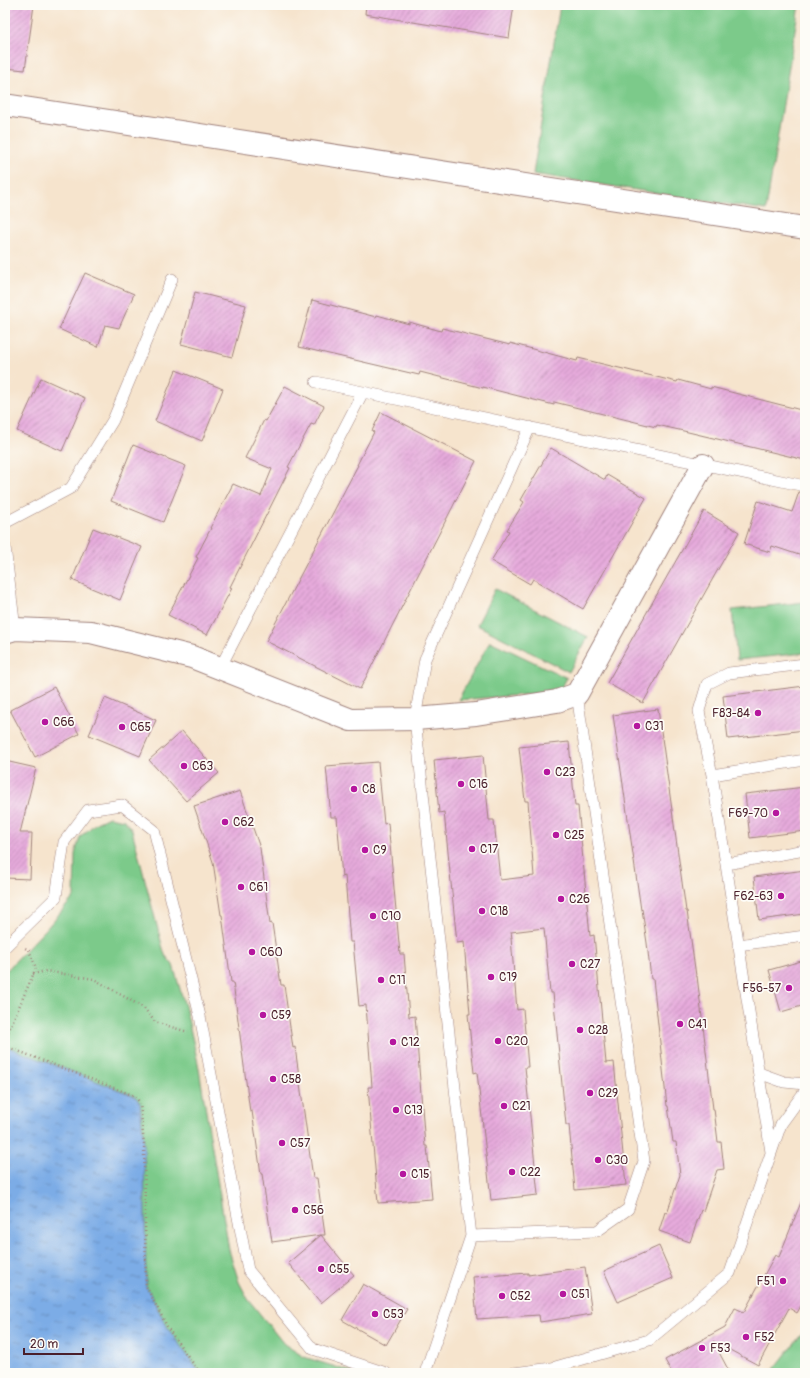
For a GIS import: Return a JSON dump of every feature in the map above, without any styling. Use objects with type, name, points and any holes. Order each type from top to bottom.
[{"type":"street","points":[[5,105],[805,228]]},
{"type":"street","points":[[10,630],[91,632],[192,657],[351,720],[415,719],[484,713],[557,701],[577,694],[703,465]]},
{"type":"lane","points":[[5,524],[71,488],[113,420],[172,279]]},
{"type":"lane","points":[[316,382],[805,486]]},
{"type":"lane","points":[[220,668],[363,392]]},
{"type":"lane","points":[[425,1373],[471,1236],[415,719],[426,659],[530,427]]},
{"type":"lane","points":[[5,547],[10,630]]},
{"type":"lane","points":[[771,1152],[712,775],[699,711],[707,684],[730,673],[805,664]]},
{"type":"lane","points":[[471,1236],[597,1231],[628,1209],[644,1161],[577,694]]},
{"type":"lane","points":[[712,775],[805,760]]},
{"type":"lane","points":[[8,945],[56,897],[64,842],[88,810],[122,805],[154,830],[202,1031],[248,1270],[313,1349],[386,1373]]},
{"type":"lane","points":[[726,864],[805,850]]},
{"type":"lane","points":[[738,945],[805,936]]},
{"type":"lane","points":[[759,1073],[784,1082],[805,1084]]},
{"type":"lane","points":[[514,1373],[552,1368],[649,1340],[730,1273],[781,1124],[805,1091]]},
{"type":"path","points":[[5,1039],[36,968],[29,950],[8,945]]},
{"type":"path","points":[[33,974],[46,971],[94,979],[144,1008],[155,1022],[187,1032],[202,1031]]},
{"type":"path","points":[[5,1046],[135,1096],[140,1103],[144,1144],[146,1286],[169,1330],[200,1373]]},
{"type":"green space","points":[[560,5],[799,5],[766,210],[533,174]]},
{"type":"green space","points":[[495,589],[588,637],[569,672],[477,625]]},
{"type":"green space","points":[[805,602],[805,653],[737,660],[732,610]]},
{"type":"green space","points":[[490,641],[567,678],[559,692],[458,700]]},
{"type":"green space","points":[[109,817],[124,820],[132,830],[165,955],[173,965],[185,1006],[198,1063],[229,1250],[239,1282],[248,1299],[284,1344],[304,1357],[355,1373],[5,1373],[5,972],[74,897],[75,854],[80,837],[96,823]]},
{"type":"green space","points":[[805,1330],[805,1373],[771,1373]]},
{"type":"water","points":[[5,1046],[135,1096],[140,1103],[144,1144],[146,1286],[169,1330],[200,1373],[5,1373]]},
{"type":"building","points":[[5,5],[34,5],[25,70],[5,68]]},
{"type":"building","points":[[366,5],[514,5],[509,38],[365,14]]},
{"type":"building","points":[[85,273],[134,294],[119,328],[105,325],[98,347],[59,329]]},
{"type":"building","points":[[195,292],[246,305],[232,357],[181,344]]},
{"type":"building","points":[[312,300],[376,317],[377,315],[441,331],[442,328],[510,345],[510,343],[577,361],[578,358],[677,382],[678,380],[711,389],[711,387],[805,411],[805,460],[657,425],[656,427],[554,402],[554,405],[420,372],[419,375],[299,347]]},
{"type":"building","points":[[176,370],[223,389],[202,441],[155,421]]},
{"type":"building","points":[[41,378],[85,398],[62,451],[17,431]]},
{"type":"building","points":[[285,386],[324,406],[314,425],[311,424],[288,467],[290,468],[230,587],[232,588],[207,635],[168,615],[198,558],[196,557],[233,484],[261,496],[272,469],[245,458],[264,420],[266,421]]},
{"type":"building","points":[[381,412],[476,461],[360,689],[266,641],[358,465],[374,432],[372,431]]},
{"type":"building","points":[[133,445],[186,466],[163,522],[111,501]]},
{"type":"building","points":[[551,448],[605,480],[607,475],[646,498],[583,609],[533,579],[530,584],[491,561],[524,502],[521,500]]},
{"type":"building","points":[[799,492],[805,493],[805,557],[772,546],[770,552],[744,544],[758,501],[792,512]]},
{"type":"building","points":[[704,511],[739,532],[643,703],[607,683]]},
{"type":"building","points":[[93,528],[142,547],[120,600],[72,580]]},
{"type":"building","name":"F83-84","points":[[805,686],[805,730],[728,739],[723,696]]},
{"type":"building","name":"C66","points":[[54,687],[79,734],[35,757],[10,710]]},
{"type":"building","name":"C65","points":[[105,698],[156,720],[140,756],[89,735]]},
{"type":"building","points":[[658,709],[686,911],[697,976],[713,1109],[718,1142],[721,1142],[724,1169],[717,1170],[703,1211],[701,1210],[690,1242],[659,1231],[680,1175],[676,1142],[673,1142],[667,1106],[653,979],[651,979],[613,715]]},
{"type":"building","name":"C63","points":[[182,731],[219,773],[186,801],[149,760]]},
{"type":"building","points":[[569,742],[575,806],[578,806],[590,936],[594,935],[606,1063],[614,1062],[626,1185],[575,1190],[569,1125],[566,1125],[553,993],[550,993],[544,928],[511,932],[517,1010],[523,1009],[528,1067],[525,1067],[538,1195],[491,1200],[477,1072],[474,1073],[468,1014],[470,1014],[464,942],[457,943],[444,812],[439,813],[434,760],[483,755],[489,820],[494,820],[500,880],[534,876],[528,801],[525,801],[519,747]]},
{"type":"building","points":[[5,761],[36,768],[20,833],[32,833],[30,879],[5,878]]},
{"type":"building","points":[[378,762],[384,824],[388,823],[400,954],[404,954],[409,1017],[415,1016],[425,1146],[427,1146],[432,1199],[378,1203],[368,1087],[372,1087],[366,1005],[359,1006],[353,942],[350,942],[345,876],[342,877],[337,817],[331,817],[326,766]]},
{"type":"building","name":"F69-70","points":[[805,787],[805,831],[750,838],[745,794]]},
{"type":"building","points":[[240,791],[260,848],[270,924],[272,923],[281,985],[284,985],[293,1048],[295,1047],[313,1178],[317,1178],[325,1235],[272,1242],[252,1111],[250,1112],[233,982],[231,982],[213,862],[194,806]]},
{"type":"building","name":"F62-63","points":[[805,870],[805,914],[759,920],[754,877]]},
{"type":"building","name":"F56-57","points":[[805,960],[805,1005],[781,1012],[769,970]]},
{"type":"building","points":[[804,1195],[805,1299],[797,1313],[789,1308],[758,1365],[713,1341],[730,1373],[672,1373],[665,1360],[725,1327],[735,1308],[744,1312],[775,1255],[779,1257]]},
{"type":"building","name":"C55","points":[[321,1235],[354,1275],[321,1303],[288,1263]]},
{"type":"building","points":[[659,1246],[673,1278],[618,1302],[604,1271]]},
{"type":"building","points":[[585,1267],[592,1314],[540,1322],[539,1315],[477,1319],[473,1277],[528,1273],[528,1275]]},
{"type":"building","name":"C53","points":[[363,1284],[407,1309],[386,1345],[342,1320]]},
{"type":"place","name":"F83-84","points":[[758,713]]},
{"type":"place","name":"C66","points":[[45,722]]},
{"type":"place","name":"C31","points":[[637,726]]},
{"type":"place","name":"C65","points":[[122,727]]},
{"type":"place","name":"C63","points":[[184,766]]},
{"type":"place","name":"C23","points":[[547,772]]},
{"type":"place","name":"C16","points":[[461,784]]},
{"type":"place","name":"C8","points":[[354,789]]},
{"type":"place","name":"F69-70","points":[[776,813]]},
{"type":"place","name":"C62","points":[[225,822]]},
{"type":"place","name":"C25","points":[[556,835]]},
{"type":"place","name":"C17","points":[[472,849]]},
{"type":"place","name":"C9","points":[[365,850]]},
{"type":"place","name":"C61","points":[[241,887]]},
{"type":"place","name":"F62-63","points":[[781,896]]},
{"type":"place","name":"C26","points":[[561,899]]},
{"type":"place","name":"C18","points":[[482,911]]},
{"type":"place","name":"C10","points":[[373,916]]},
{"type":"place","name":"C60","points":[[252,952]]},
{"type":"place","name":"C27","points":[[572,964]]},
{"type":"place","name":"C19","points":[[491,977]]},
{"type":"place","name":"C11","points":[[381,980]]},
{"type":"place","name":"F56-57","points":[[789,988]]},
{"type":"place","name":"C59","points":[[263,1015]]},
{"type":"place","name":"C41","points":[[680,1024]]},
{"type":"place","name":"C28","points":[[580,1030]]},
{"type":"place","name":"C20","points":[[498,1041]]},
{"type":"place","name":"C12","points":[[393,1042]]},
{"type":"place","name":"C58","points":[[273,1079]]},
{"type":"place","name":"C29","points":[[590,1093]]},
{"type":"place","name":"C21","points":[[504,1106]]},
{"type":"place","name":"C13","points":[[396,1110]]},
{"type":"place","name":"C57","points":[[282,1143]]},
{"type":"place","name":"C30","points":[[598,1160]]},
{"type":"place","name":"C22","points":[[512,1172]]},
{"type":"place","name":"C15","points":[[403,1174]]},
{"type":"place","name":"C56","points":[[295,1210]]},
{"type":"place","name":"C55","points":[[321,1269]]},
{"type":"place","name":"F51","points":[[783,1281]]},
{"type":"place","name":"C51","points":[[563,1294]]},
{"type":"place","name":"C52","points":[[502,1296]]},
{"type":"place","name":"C53","points":[[375,1314]]},
{"type":"place","name":"F52","points":[[746,1337]]},
{"type":"place","name":"F53","points":[[702,1348]]}]
